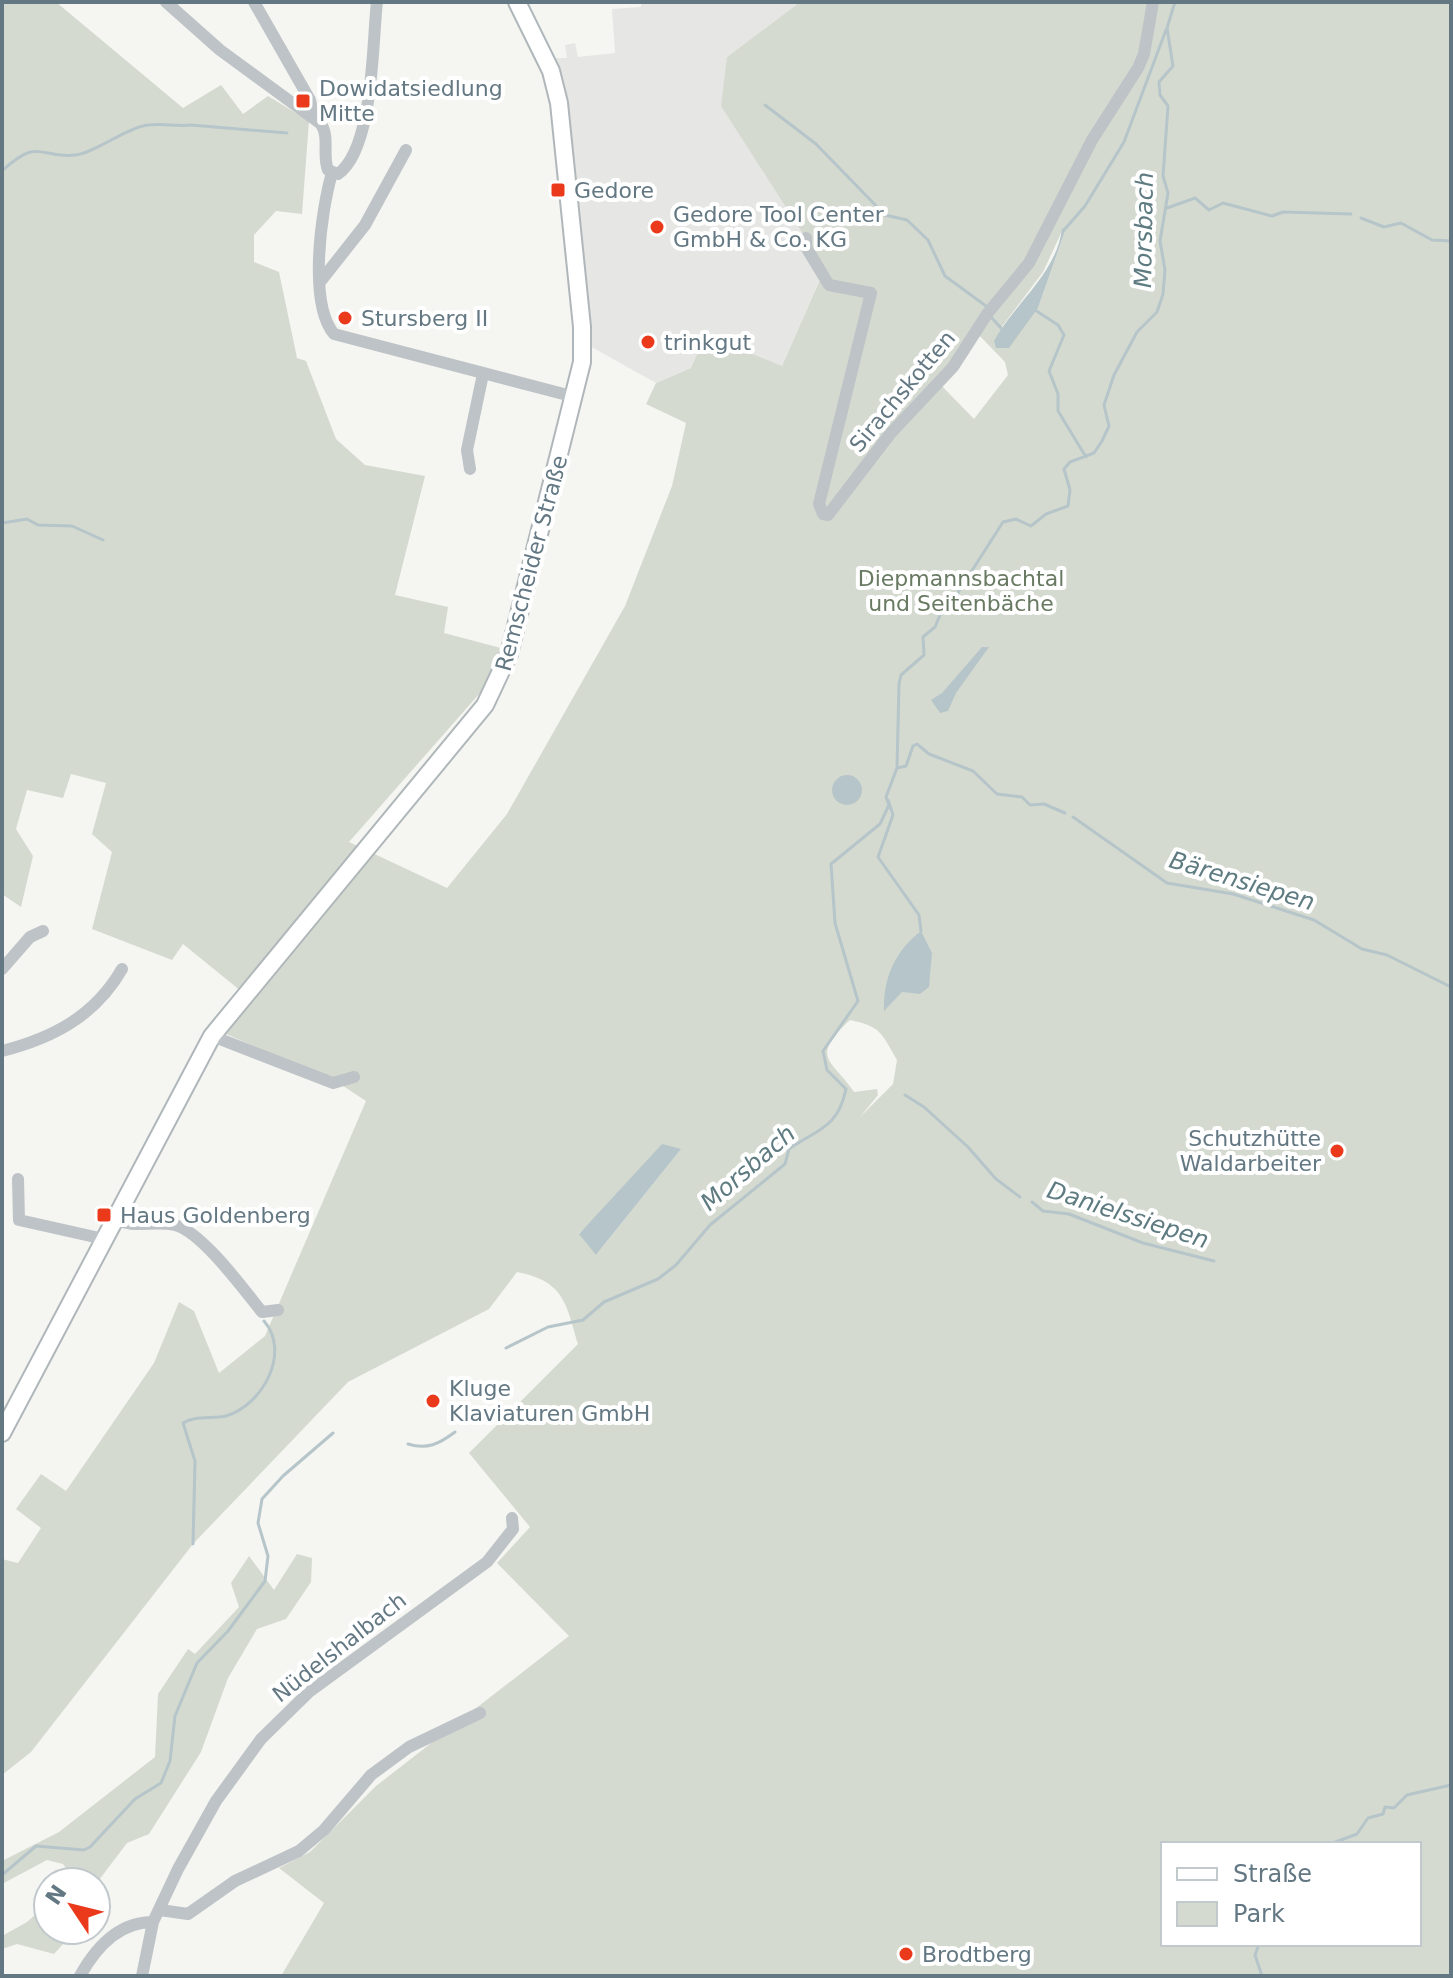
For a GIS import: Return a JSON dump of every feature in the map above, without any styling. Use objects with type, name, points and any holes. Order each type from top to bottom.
[{"type":"main road","name":"Remscheider Straße","points":[[2,1433],[212,1036],[474,719],[496,687],[509,654],[575,397],[584,345],[559,103],[551,71],[517,2]]},
{"type":"street","points":[[166,2],[220,50],[314,118],[324,129],[326,164],[332,173],[318,257],[318,285],[322,313],[334,334],[575,397]]},
{"type":"street","points":[[254,2],[310,100],[314,118]]},
{"type":"street","points":[[332,173],[338,174],[351,160],[362,127],[377,2]]},
{"type":"street","name":"Sirachskotten","points":[[806,238],[806,247],[829,285],[871,293],[859,330],[850,389],[819,504],[823,514],[828,515],[890,434],[953,367],[987,314],[1029,263],[1092,140],[1138,68],[1144,54],[1153,2]]},
{"type":"street","points":[[318,285],[365,225],[406,150]]},
{"type":"street","points":[[470,469],[467,450],[483,374]]},
{"type":"street","points":[[2,969],[30,937],[43,931]]},
{"type":"street","points":[[2,1051],[49,1037],[66,1027],[111,989],[122,969]]},
{"type":"street","points":[[212,1036],[333,1083],[354,1077]]},
{"type":"street","points":[[18,1179],[19,1220],[104,1239]]},
{"type":"street","points":[[114,1219],[126,1225],[176,1225],[222,1263],[262,1312],[278,1310]]},
{"type":"street","name":"Nüdelshalbach","points":[[142,1976],[156,1916],[202,1824],[261,1739],[309,1692],[487,1562],[513,1529],[512,1518]]},
{"type":"street","points":[[80,1976],[116,1933],[156,1916],[188,1914],[235,1881],[290,1857],[324,1830],[371,1775],[409,1747],[480,1713]]},
{"type":"shaded area","points":[[641,2],[800,2],[727,57],[825,267],[782,366],[691,368],[656,383],[588,345],[556,58],[567,58],[565,45],[575,43],[578,57],[615,53],[612,9],[641,7]]},
{"type":"shaded area","points":[[1062,228],[1065,231],[1038,308],[1009,348],[996,348],[994,341],[1002,328],[1044,274],[1059,244]]},
{"type":"shaded area","points":[[982,647],[989,647],[956,693],[948,711],[940,713],[931,700],[942,693]]},
{"type":"shaded area","points":[[847,775],[858,779],[862,790],[858,801],[847,805],[836,801],[832,790],[836,779]]},
{"type":"shaded area","points":[[921,931],[932,953],[929,987],[920,994],[902,992],[884,1011],[892,966],[904,947]]},
{"type":"shaded area","points":[[662,1144],[681,1149],[596,1255],[579,1234]]},
{"type":"green space","name":"Diepmannsbachtal und Seitenbäche","points":[[2,2],[56,2],[183,108],[221,85],[243,114],[268,96],[309,121],[302,214],[276,211],[254,235],[254,262],[279,272],[297,358],[306,361],[336,439],[365,465],[425,476],[395,595],[448,607],[444,633],[501,648],[487,685],[349,842],[447,888],[507,814],[625,606],[672,486],[686,423],[646,404],[656,383],[691,368],[706,335],[782,366],[825,268],[721,106],[727,57],[800,2],[1451,2],[1451,1976],[281,1976],[324,1903],[279,1868],[310,1852],[376,1786],[569,1636],[497,1563],[530,1527],[469,1453],[578,1344],[561,1296],[545,1281],[517,1272],[489,1309],[348,1382],[193,1544],[31,1752],[2,1775],[2,1559],[18,1563],[41,1528],[16,1509],[41,1474],[66,1491],[154,1363],[179,1302],[194,1311],[219,1373],[265,1336],[366,1101],[337,1082],[226,1034],[252,1000],[183,944],[172,960],[92,929],[112,852],[92,834],[106,783],[71,774],[63,798],[27,790],[16,829],[33,856],[21,907],[2,894]],"holes":[[[1063,229],[1065,231],[1038,308],[1009,345],[1001,328],[1043,272]],[[977,333],[1005,362],[1008,375],[974,419],[938,382]],[[850,1020],[875,1028],[897,1060],[893,1084],[860,1117],[878,1095],[877,1089],[854,1092],[828,1059],[827,1051],[837,1033]],[[680,1150],[597,1254],[579,1233]]]},
{"type":"green space","points":[[297,1554],[312,1558],[311,1582],[286,1619],[257,1629],[228,1678],[201,1752],[149,1834],[127,1843],[110,1866],[64,1866],[47,1860],[2,1884],[2,1861],[59,1832],[155,1757],[158,1694],[188,1649],[195,1654],[239,1607],[231,1583],[249,1556],[274,1590]]},
{"type":"green space","points":[[32,1917],[32,1946],[61,1946],[54,1954],[17,1944],[2,1949],[2,1936]]},
{"type":"waterway","name":"Morsbach","points":[[506,1348],[548,1327],[583,1320],[604,1302],[658,1279],[676,1265],[710,1225],[785,1164],[789,1149],[825,1126],[838,1112],[846,1089],[827,1070],[823,1051],[858,1001],[835,923],[831,864],[880,824],[889,805],[886,797],[897,768],[899,684],[901,675],[924,655],[923,637],[935,627],[943,608],[952,602],[1003,522],[1016,519],[1031,526],[1046,514],[1068,506],[1070,490],[1064,469],[1070,462],[1094,453],[1102,441],[1109,426],[1104,405],[1114,375],[1137,332],[1157,312],[1163,294],[1165,270],[1160,241],[1168,193],[1163,176],[1168,106],[1160,95],[1159,82],[1173,66],[1167,28],[1175,2]]},
{"type":"waterway","points":[[1064,230],[1085,206],[1124,142],[1166,30]]},
{"type":"waterway","points":[[765,105],[816,144],[885,215],[907,220],[928,240],[945,276],[986,306]]},
{"type":"waterway","points":[[2,171],[24,154],[39,151],[82,154],[135,128],[149,125],[191,125],[287,133]]},
{"type":"waterway","points":[[1167,208],[1195,198],[1209,210],[1223,203],[1272,216],[1283,212],[1351,214]]},
{"type":"waterway","points":[[1361,218],[1384,227],[1401,223],[1432,240],[1451,241]]},
{"type":"waterway","points":[[1035,310],[1058,325],[1064,335],[1049,371],[1058,394],[1058,411],[1086,457]]},
{"type":"waterway","points":[[991,317],[1001,328]]},
{"type":"waterway","points":[[2,523],[27,519],[38,525],[72,526],[103,540]]},
{"type":"waterway","name":"Bärensiepen","points":[[897,768],[906,766],[913,746],[917,744],[929,754],[973,771],[997,794],[1022,797],[1030,805],[1044,804],[1065,813]]},
{"type":"waterway","points":[[888,800],[893,815],[878,857],[919,915],[921,931]]},
{"type":"waterway","name":"Bärensiepen","points":[[1073,817],[1167,883],[1233,894],[1314,920],[1362,949],[1387,955],[1451,987]]},
{"type":"waterway","name":"Danielssiepen","points":[[905,1095],[924,1107],[968,1147],[996,1179],[1020,1197]]},
{"type":"waterway","name":"Danielssiepen","points":[[1032,1202],[1043,1211],[1069,1214],[1143,1243],[1214,1261]]},
{"type":"waterway","points":[[193,1544],[195,1461],[183,1423],[198,1418],[226,1416],[251,1401],[261,1389],[274,1362],[275,1347],[264,1321]]},
{"type":"waterway","name":"Morsbach","points":[[408,1444],[433,1445],[455,1432]]},
{"type":"waterway","name":"Morsbach","points":[[2,1875],[36,1846],[84,1850],[90,1847],[135,1799],[161,1783],[170,1761],[175,1716],[197,1663],[228,1631],[265,1581],[268,1556],[258,1523],[262,1499],[283,1476],[333,1433]]},
{"type":"waterway","points":[[1335,1842],[1357,1834],[1368,1818],[1383,1814],[1385,1807],[1394,1808],[1407,1795],[1451,1785]]},
{"type":"waterway","points":[[1258,1946],[1255,1955],[1262,1976]]},
{"type":"place","name":"Dowidatsiedlung Mitte","points":[[303,101]]},
{"type":"place","name":"Gedore","points":[[558,190]]},
{"type":"place","name":"Gedore Tool Center GmbH & Co. KG","points":[[657,227]]},
{"type":"place","name":"Stursberg II","points":[[345,318]]},
{"type":"place","name":"trinkgut","points":[[648,342]]},
{"type":"place","name":"Schutzhütte Waldarbeiter","points":[[1337,1151]]},
{"type":"place","name":"Haus Goldenberg","points":[[104,1215]]},
{"type":"place","name":"Kluge Klaviaturen GmbH","points":[[433,1401]]},
{"type":"place","name":"Brodtberg","points":[[906,1954]]}]
